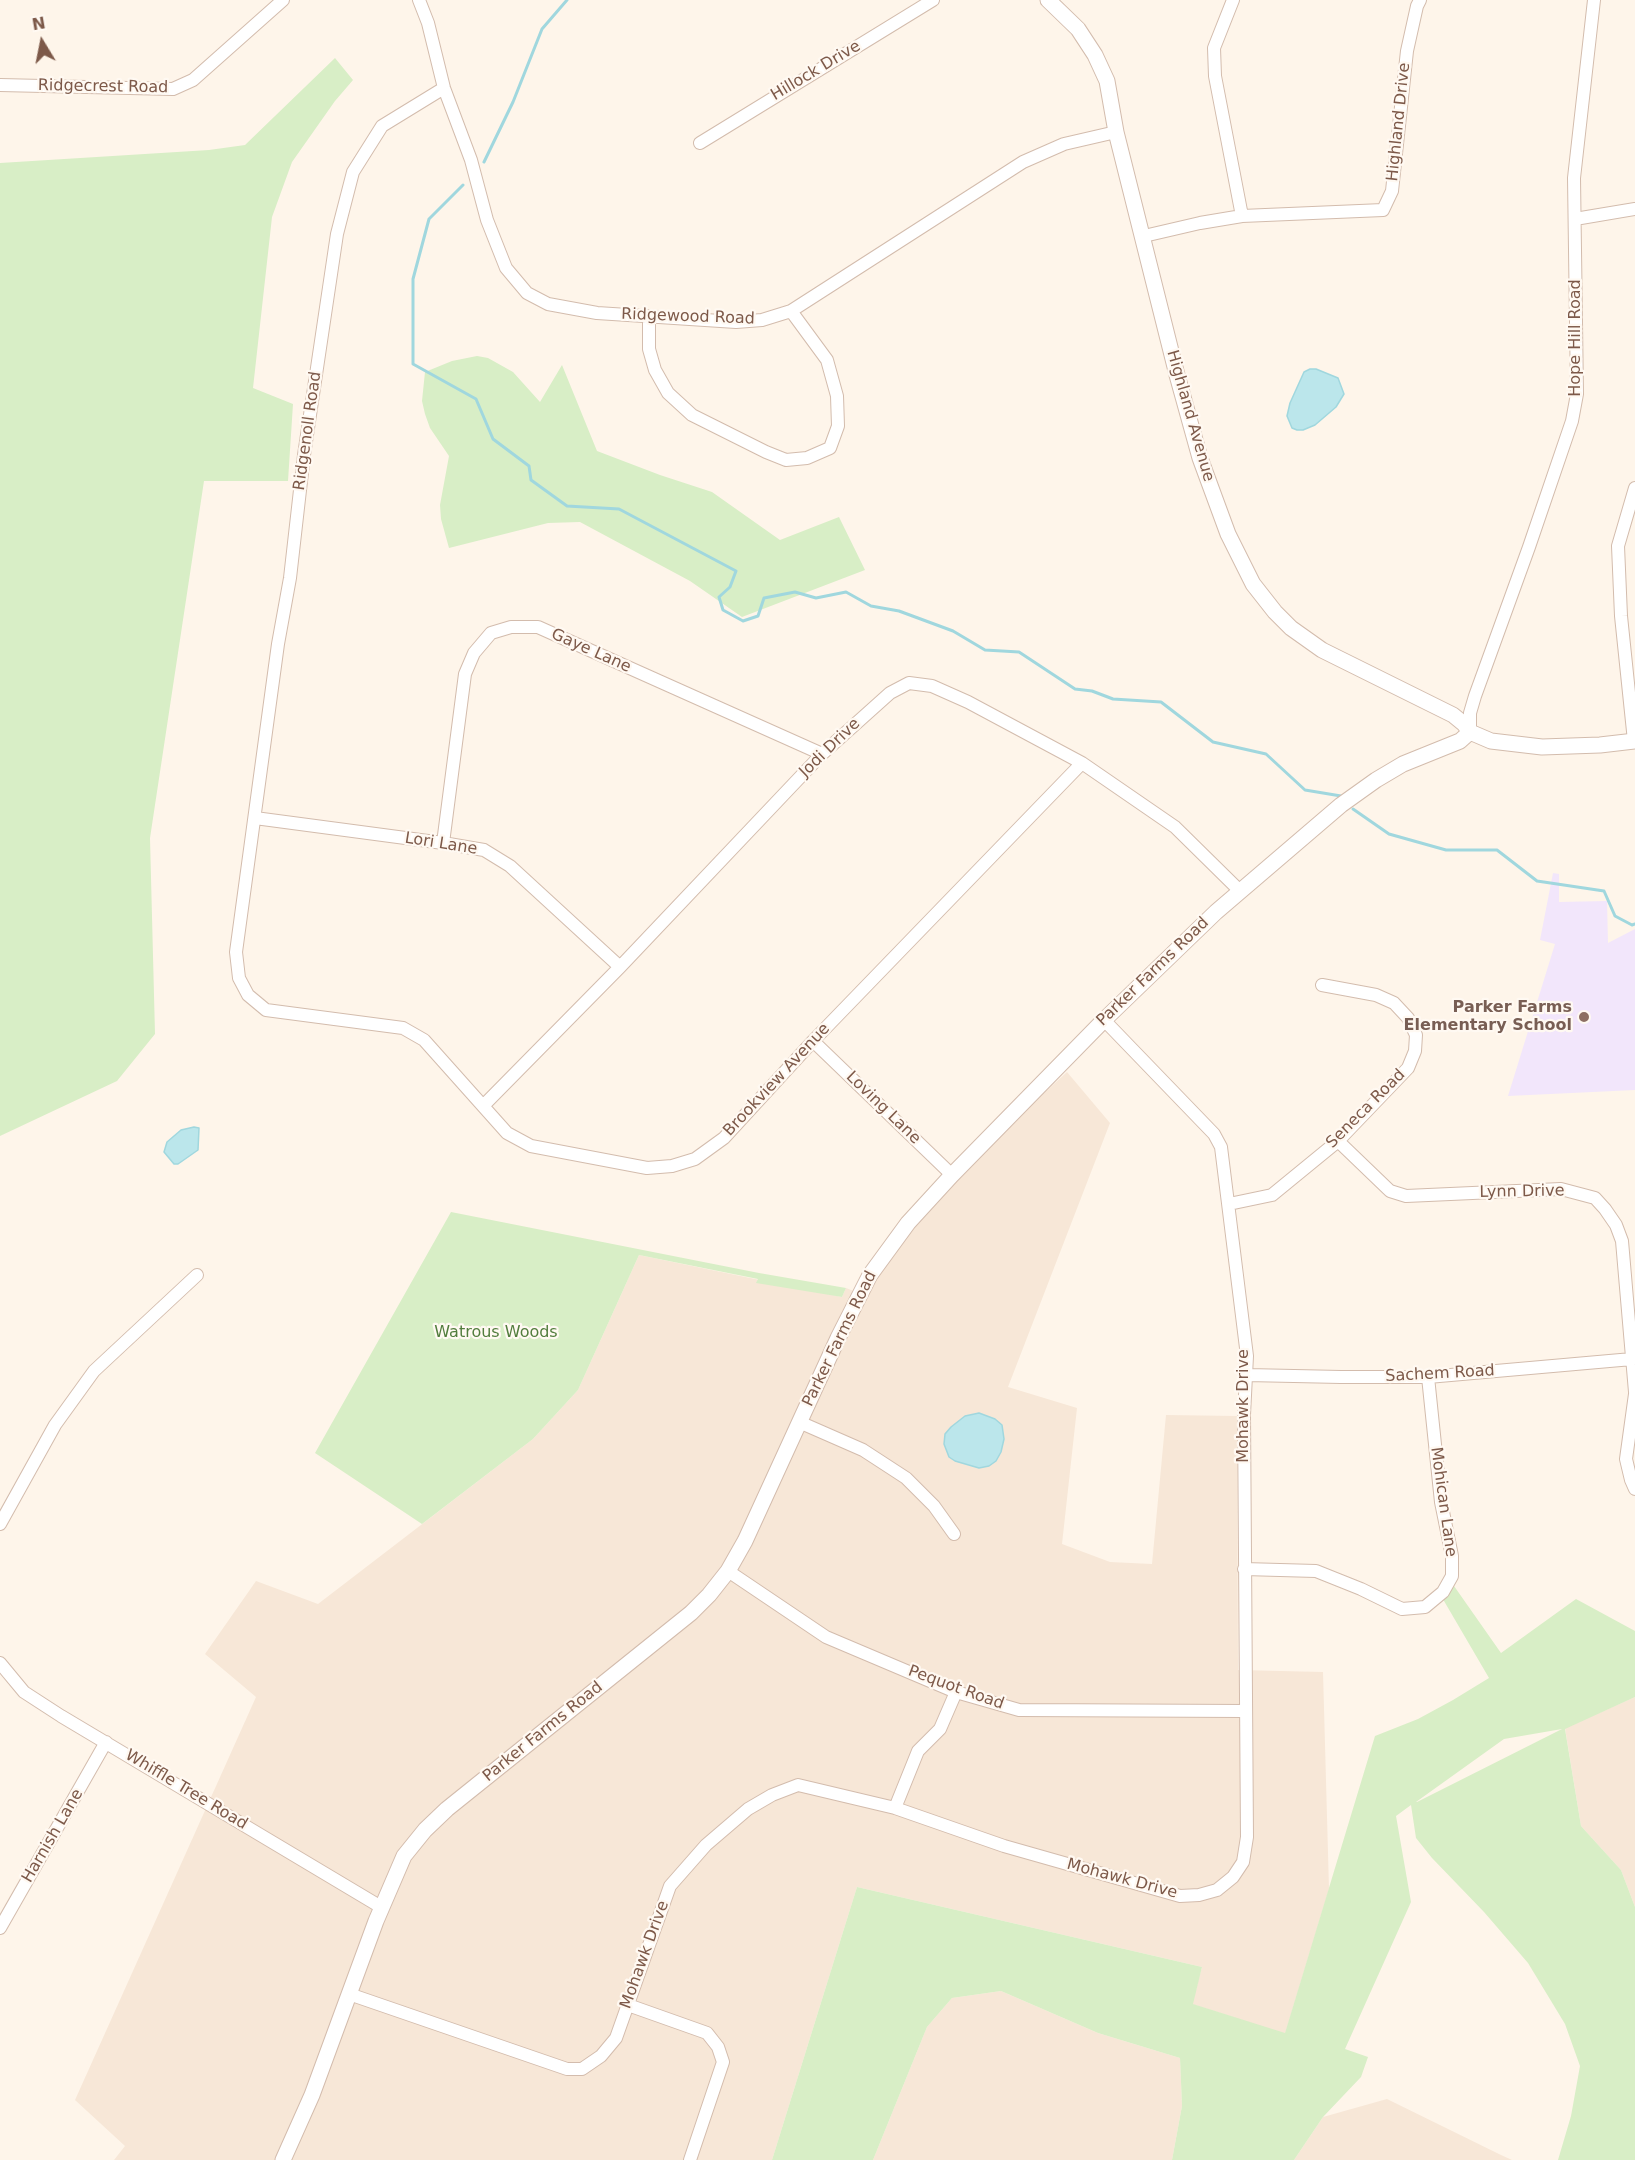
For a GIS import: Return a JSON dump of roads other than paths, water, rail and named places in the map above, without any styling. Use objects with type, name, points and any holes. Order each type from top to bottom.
[{"type":"street","name":"Ridgecrest Road","points":[[0,85],[173,89],[193,80],[283,0]]},
{"type":"street","name":"Ridgewood Road","points":[[419,0],[428,23],[444,88],[471,160],[487,220],[506,268],[527,293],[549,304],[597,313],[736,322],[762,320],[790,311],[1023,162],[1064,144],[1116,132]]},
{"type":"street","name":"Hillock Drive","points":[[700,143],[933,0]]},
{"type":"street","name":"Highland Avenue","points":[[1048,0],[1078,29],[1095,54],[1107,81],[1116,132],[1200,458],[1228,534],[1253,584],[1291,628],[1322,650],[1453,715],[1470,732]]},
{"type":"street","points":[[1233,0],[1214,48],[1215,76],[1242,216]]},
{"type":"street","name":"Highland Drive","points":[[1144,236],[1200,222],[1242,216],[1383,210],[1392,191],[1407,51],[1420,0]]},
{"type":"street","name":"Hope Hill Road","points":[[1470,732],[1470,713],[1475,696],[1529,547],[1574,412],[1578,377],[1574,178],[1594,0]]},
{"type":"street","name":"Ridgenoll Road","points":[[255,818],[278,644],[290,578],[304,455],[340,224],[353,172],[382,126],[444,88]]},
{"type":"street","points":[[1575,219],[1635,209]]},
{"type":"street","points":[[649,316],[649,349],[655,370],[668,393],[692,415],[786,460],[807,458],[830,448],[838,426],[837,396],[827,360],[790,311]]},
{"type":"street","points":[[1470,732],[1491,741],[1523,746],[1572,747],[1634,741],[1621,616],[1617,546],[1635,488]]},
{"type":"street","name":"Gaye Lane","points":[[443,843],[465,674],[474,652],[491,633],[511,627],[538,627],[822,754]]},
{"type":"street","name":"Jodi Drive","points":[[483,1106],[620,967],[822,754],[890,693],[909,683],[932,686],[950,694],[1082,763],[1175,827],[1240,891]]},
{"type":"street","name":"Parker Farms Road","points":[[283,2160],[298,2130],[381,1907],[404,1856],[425,1830],[447,1809],[691,1613],[709,1595],[728,1571],[745,1541],[870,1275],[908,1223],[1104,1020],[1174,951],[1240,891],[1341,806],[1376,780],[1403,765],[1460,741],[1470,732]]},
{"type":"street","name":"Brookview Avenue","points":[[255,818],[236,952],[239,978],[248,995],[266,1010],[403,1028],[424,1040],[507,1133],[531,1146],[647,1168],[672,1166],[695,1159],[724,1138],[813,1041],[1082,763]]},
{"type":"street","name":"Lori Lane","points":[[255,818],[484,850],[510,866],[620,967]]},
{"type":"street","name":"Seneca Road","points":[[1229,1204],[1272,1195],[1338,1141],[1408,1068],[1415,1051],[1416,1035],[1408,1018],[1394,1003],[1376,995],[1322,985]]},
{"type":"street","name":"Mohawk Drive","points":[[349,1994],[567,2069],[582,2069],[601,2056],[616,2038],[670,1886],[706,1845],[748,1809],[772,1795],[798,1785],[895,1808],[1004,1846],[1180,1896],[1199,1895],[1217,1890],[1233,1877],[1243,1862],[1246,1837],[1244,1415],[1247,1356],[1221,1148],[1214,1134],[1104,1020]]},
{"type":"street","name":"Loving Lane","points":[[813,1041],[952,1175]]},
{"type":"street","name":"Lynn Drive","points":[[1338,1141],[1390,1191],[1407,1196],[1561,1189],[1595,1198],[1605,1209],[1616,1225],[1622,1241],[1635,1393],[1626,1459],[1630,1480],[1635,1489]]},
{"type":"street","points":[[0,1524],[5,1500],[94,1371],[197,1275]]},
{"type":"street","name":"Sachem Road","points":[[1247,1374],[1428,1377],[1632,1359]]},
{"type":"street","name":"Mohican Lane","points":[[1244,1569],[1316,1571],[1402,1609],[1425,1607],[1443,1592],[1452,1576],[1452,1556],[1441,1502],[1428,1377]]},
{"type":"street","points":[[799,1422],[863,1450],[906,1478],[934,1506],[954,1534]]},
{"type":"street","name":"Pequot Road","points":[[728,1571],[826,1637],[957,1692],[1019,1710],[1246,1711]]},
{"type":"street","name":"Whiffle Tree Road","points":[[0,1664],[24,1692],[381,1907]]},
{"type":"street","points":[[895,1808],[918,1750],[940,1729],[957,1692]]},
{"type":"street","name":"Harnish Lane","points":[[0,1929],[106,1742]]},
{"type":"street","points":[[628,2004],[707,2033],[718,2047],[723,2062],[690,2160]]},
{"type":"water","points":[[1316,369],[1338,378],[1344,394],[1336,407],[1315,425],[1297,430],[1292,428],[1287,416],[1290,403],[1304,372]]},
{"type":"water","points":[[199,1128],[198,1150],[178,1164],[174,1164],[164,1152],[167,1142],[181,1130]]},
{"type":"water","points":[[979,1413],[995,1419],[1002,1425],[1004,1439],[996,1461],[989,1466],[979,1468],[949,1457],[944,1444],[945,1434],[951,1427],[965,1416]]},
{"type":"waterway","points":[[484,162],[513,102],[542,29],[567,0]]},
{"type":"waterway","points":[[463,185],[429,219],[413,279],[413,364],[476,399],[493,439],[529,466],[531,480],[567,506],[619,509],[736,571],[730,587],[719,597],[723,610],[743,621],[758,616],[764,598],[795,592],[816,598],[846,592],[871,606],[899,611],[953,631],[985,650],[1019,652],[1075,689],[1092,691],[1113,699],[1161,702],[1213,742],[1266,754],[1305,790],[1341,796]]},
{"type":"waterway","points":[[1353,809],[1389,834],[1446,850],[1497,850],[1537,881],[1604,891],[1615,916],[1632,925],[1635,924]]},
{"type":"place","name":"Parker Farms Elementary School","points":[[1584,1017]]},
{"type":"park label","name":"Watrous Woods","points":[[496,1333]]}]
